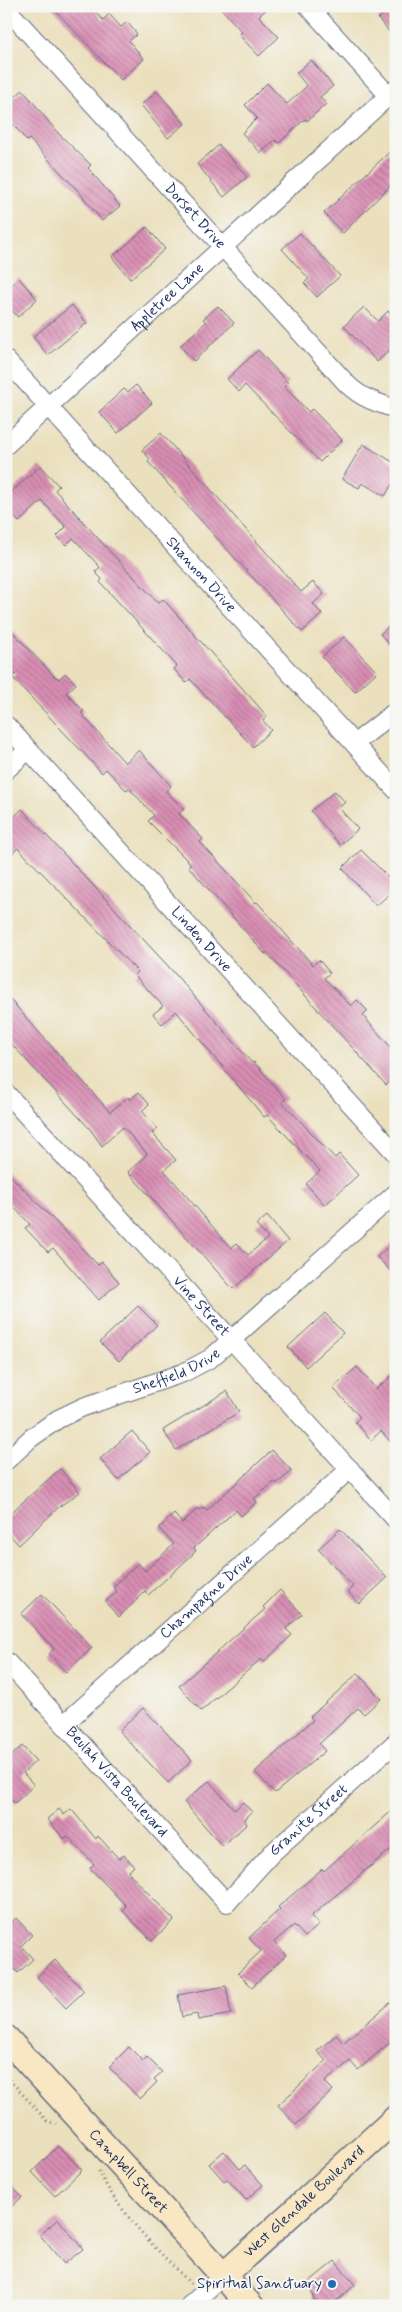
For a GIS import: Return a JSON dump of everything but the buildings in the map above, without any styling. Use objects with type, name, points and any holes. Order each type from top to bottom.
[{"type":"main road","name":"Campbell Street","points":[[6,2038],[251,2306]]},
{"type":"main road","name":"West Glendale Boulevard","points":[[223,2276],[396,2118]]},
{"type":"street","points":[[308,6],[392,93]]},
{"type":"street","name":"Dorset Drive","points":[[6,8],[357,394],[396,410]]},
{"type":"street","name":"Appletree Lane","points":[[6,445],[392,93]]},
{"type":"street","name":"Shannon Drive","points":[[6,360],[396,790]]},
{"type":"street","points":[[355,744],[396,711]]},
{"type":"street","name":"Linden Drive","points":[[6,725],[396,1154]]},
{"type":"street","points":[[6,770],[28,750]]},
{"type":"street","name":"Vine Street","points":[[6,1093],[233,1339],[396,1520]]},
{"type":"street","name":"Sheffield Drive","points":[[6,1461],[31,1438],[58,1419],[83,1407],[183,1373],[211,1358],[396,1193]]},
{"type":"street","name":"Champagne Drive","points":[[64,1724],[350,1469]]},
{"type":"street","name":"Beulah Vista Boulevard","points":[[6,1661],[227,1904]]},
{"type":"street","name":"Granite Street","points":[[227,1904],[272,1853],[396,1742]]},
{"type":"street","name":"West Glendale Boulevard","points":[[195,2300],[223,2276]]},
{"type":"path","points":[[6,2076],[47,2121],[59,2124]]},
{"type":"path","points":[[95,2164],[107,2188],[122,2209],[188,2281],[195,2300]]},
{"type":"path","points":[[188,2281],[193,2276]]},
{"type":"place","name":"Spiritual Sanctuary","points":[[332,2284]]}]
